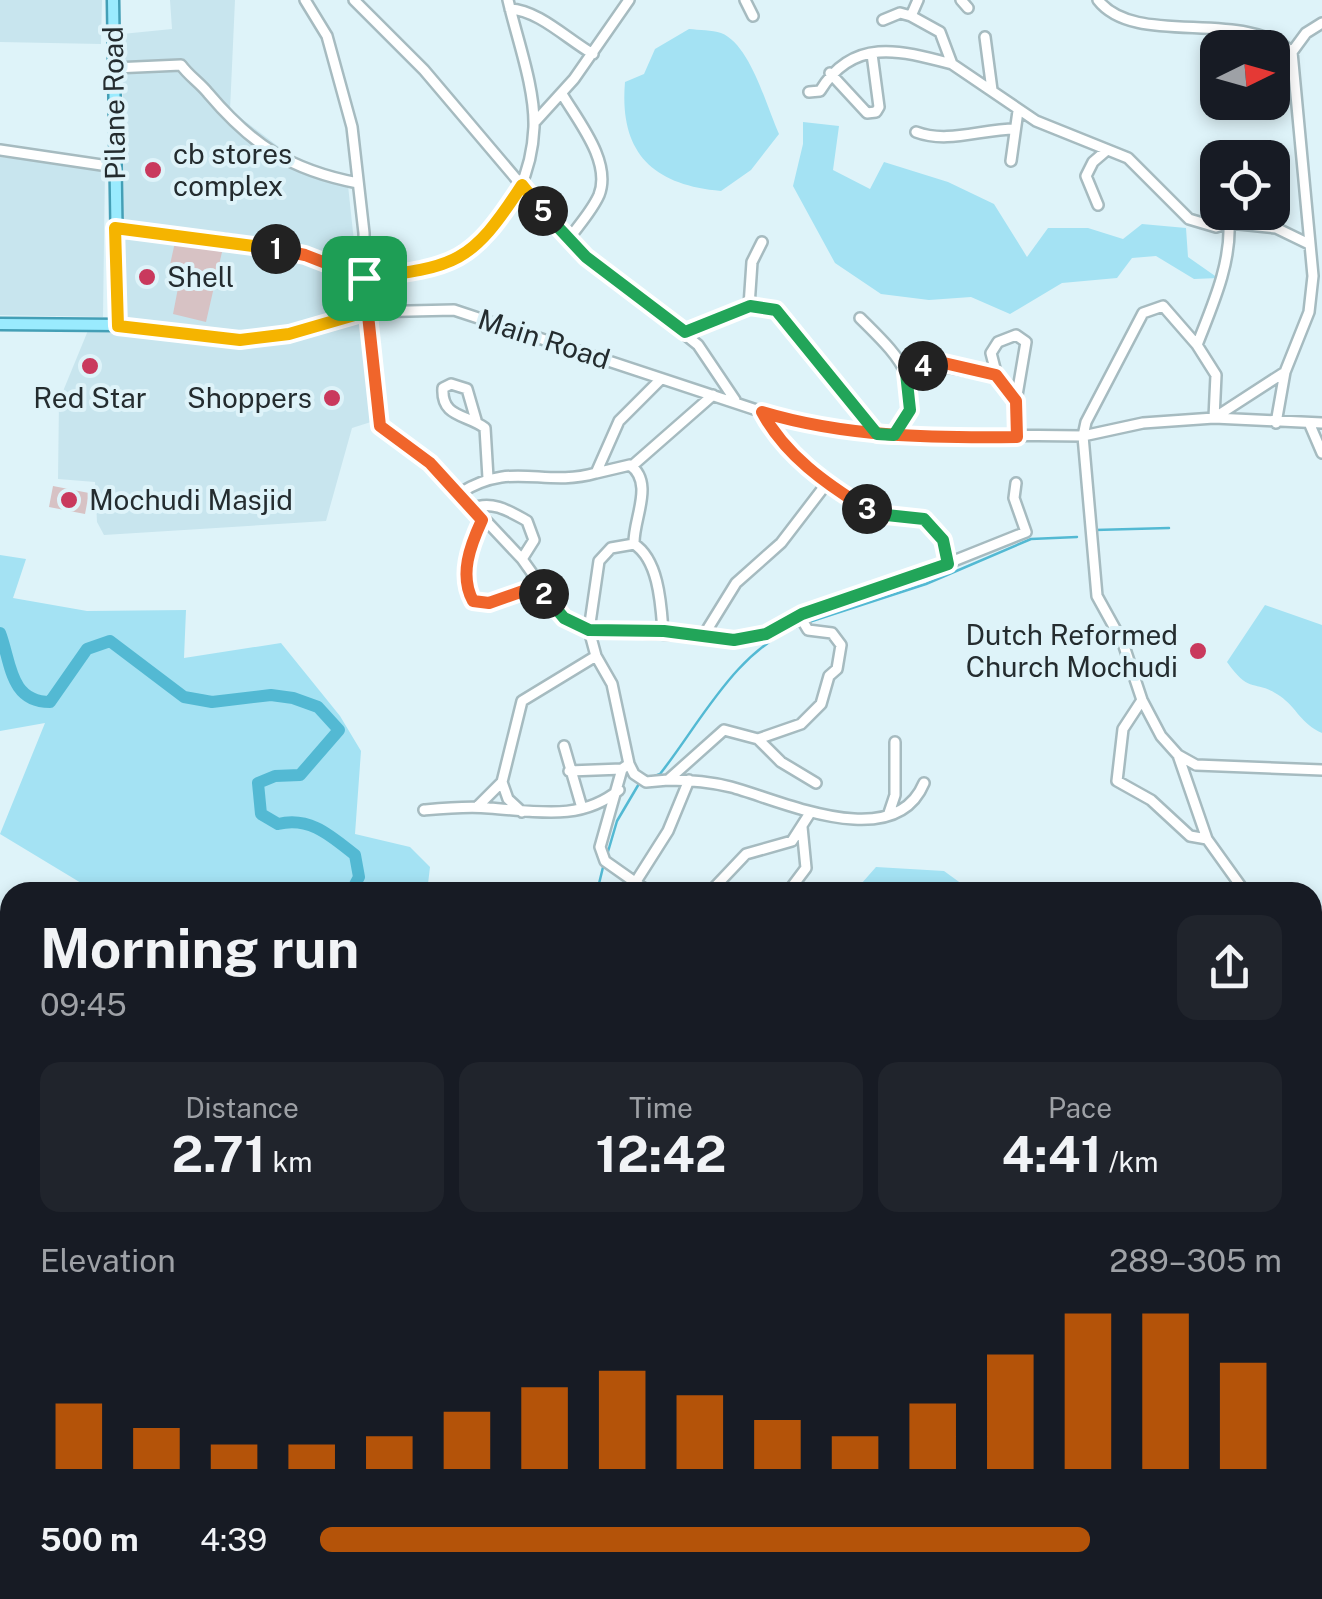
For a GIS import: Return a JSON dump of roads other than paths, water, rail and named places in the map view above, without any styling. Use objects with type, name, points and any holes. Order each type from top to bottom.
[{"type":"main road","name":"Pilane Road","points":[[113,0],[118,326]]},
{"type":"main road","name":"Main Road","points":[[0,324],[118,326]]},
{"type":"street","points":[[305,0],[327,36],[352,127],[365,312],[380,426],[430,463],[460,493],[522,559],[564,618],[589,630],[664,631],[702,638],[750,639],[923,580],[948,564],[1026,532],[1014,498],[1016,484]]},
{"type":"street","points":[[354,0],[424,70],[568,240],[685,332],[736,402]]},
{"type":"street","points":[[534,122],[562,94],[629,0]]},
{"type":"street","points":[[745,0],[753,16]]},
{"type":"street","points":[[910,16],[918,0]]},
{"type":"street","points":[[1098,0],[1120,16],[1153,24],[1205,31],[1248,30],[1282,43],[1292,52]]},
{"type":"street","points":[[115,228],[276,249],[305,255],[364,278],[442,265],[467,254],[490,233],[522,185],[534,122],[509,4],[532,11],[593,54]]},
{"type":"street","points":[[884,20],[900,13],[940,32],[952,64]]},
{"type":"street","points":[[1276,424],[1285,372],[1314,290],[1292,52],[1306,33],[1322,24]]},
{"type":"street","points":[[985,37],[992,90]]},
{"type":"street","points":[[809,92],[820,91],[830,73],[843,63],[872,54],[899,49],[952,64],[1018,111],[1128,158],[1190,219],[1200,222]]},
{"type":"street","points":[[830,73],[864,110],[876,112],[880,107],[872,54]]},
{"type":"street","points":[[114,68],[181,65],[222,111],[268,150],[310,173],[358,183]]},
{"type":"street","points":[[562,94],[593,147],[602,178],[600,193],[568,240]]},
{"type":"street","points":[[1011,161],[1018,111]]},
{"type":"street","points":[[916,132],[935,139],[987,129],[1014,129]]},
{"type":"street","points":[[0,150],[115,166]]},
{"type":"street","points":[[1098,205],[1088,190],[1086,176],[1093,162],[1107,150]]},
{"type":"street","points":[[1197,345],[1230,244],[1229,230]]},
{"type":"street","points":[[1280,230],[1309,244]]},
{"type":"street","points":[[750,306],[752,262],[762,242]]},
{"type":"street","points":[[685,332],[750,306],[781,314],[877,434]]},
{"type":"street","points":[[1214,418],[1216,375],[1197,345],[1163,306],[1143,312],[1095,400],[1083,436],[1094,585],[1100,606],[1128,654],[1142,700],[1161,736],[1178,755],[1207,838],[1238,882]]},
{"type":"street","name":"Main Road","points":[[118,326],[240,340],[289,334],[365,312],[454,310],[762,412],[877,434],[1083,436],[1144,423],[1214,418],[1322,424]]},
{"type":"street","points":[[860,318],[906,373],[910,410],[894,435]]},
{"type":"street","points":[[1016,401],[996,375],[992,347],[1010,336],[1022,336],[1026,342],[1016,401],[1017,437]]},
{"type":"street","points":[[906,373],[944,363],[996,375]]},
{"type":"street","points":[[1214,418],[1285,372]]},
{"type":"street","points":[[596,472],[619,421],[661,379]]},
{"type":"street","points":[[476,420],[467,389],[452,384],[443,388],[442,400],[450,412],[476,420],[485,428],[488,478]]},
{"type":"street","points":[[460,493],[488,478],[516,474],[571,478],[632,466],[713,394]]},
{"type":"street","points":[[762,412],[776,438],[827,483],[877,514],[924,519],[943,540],[948,564]]},
{"type":"street","points":[[1310,425],[1322,452]]},
{"type":"street","points":[[632,466],[642,486],[634,544]]},
{"type":"street","points":[[702,638],[736,582],[780,543],[827,483]]},
{"type":"street","points":[[472,509],[480,504],[498,506],[527,521],[534,540],[522,559]]},
{"type":"street","points":[[482,520],[464,582],[473,601],[489,603],[540,585]]},
{"type":"street","points":[[635,882],[605,861],[600,847],[628,769],[612,684],[596,656],[589,630],[599,561],[610,548],[634,544],[646,554],[664,631]]},
{"type":"street","points":[[668,780],[724,730],[758,738],[802,724],[822,704],[829,676],[837,669],[841,645],[838,637],[802,622]]},
{"type":"street","points":[[477,807],[502,782],[522,702],[596,656]]},
{"type":"street","points":[[1142,700],[1123,729],[1116,781],[1151,800],[1190,836],[1207,838]]},
{"type":"street","points":[[758,738],[781,762],[816,783]]},
{"type":"street","points":[[889,814],[895,795],[895,742]]},
{"type":"street","points":[[564,746],[568,772],[582,808]]},
{"type":"street","points":[[1178,755],[1207,767],[1293,766],[1322,770]]},
{"type":"street","points":[[568,772],[628,769],[646,782],[689,780],[730,787],[810,813],[849,820],[889,814],[914,800],[924,783]]},
{"type":"street","points":[[637,882],[668,831],[689,780]]},
{"type":"street","points":[[502,782],[508,800],[523,812]]},
{"type":"street","points":[[424,810],[477,807],[538,815],[582,808],[619,790]]},
{"type":"street","points":[[719,882],[746,854],[788,842],[810,813]]},
{"type":"street","points":[[796,882],[806,868],[802,826]]},
{"type":"waterway","points":[[1095,530],[1169,528]]},
{"type":"waterway","points":[[809,622],[926,584],[1031,539],[1077,537]]},
{"type":"waterway","points":[[652,777],[660,774],[739,669],[778,636],[801,625]]},
{"type":"waterway","points":[[0,633],[19,688],[37,700],[50,702],[87,649],[110,641],[184,697],[212,702],[271,695],[318,707],[339,730],[300,775],[275,776],[258,783],[261,814],[278,824],[310,825],[337,841],[355,855],[356,882]]},
{"type":"waterway","points":[[607,855],[617,821],[640,782]]},
{"type":"waterway","points":[[599,882],[604,863]]},
{"type":"place","name":"cb stores complex","points":[[153,170]]},
{"type":"place","name":"Shell","points":[[147,277]]},
{"type":"place","name":"Red Star","points":[[90,366]]},
{"type":"place","name":"Shoppers","points":[[332,398]]},
{"type":"place","name":"Mochudi Masjid","points":[[69,500]]},
{"type":"place","name":"Dutch Reformed Church Mochudi","points":[[1198,651]]}]
